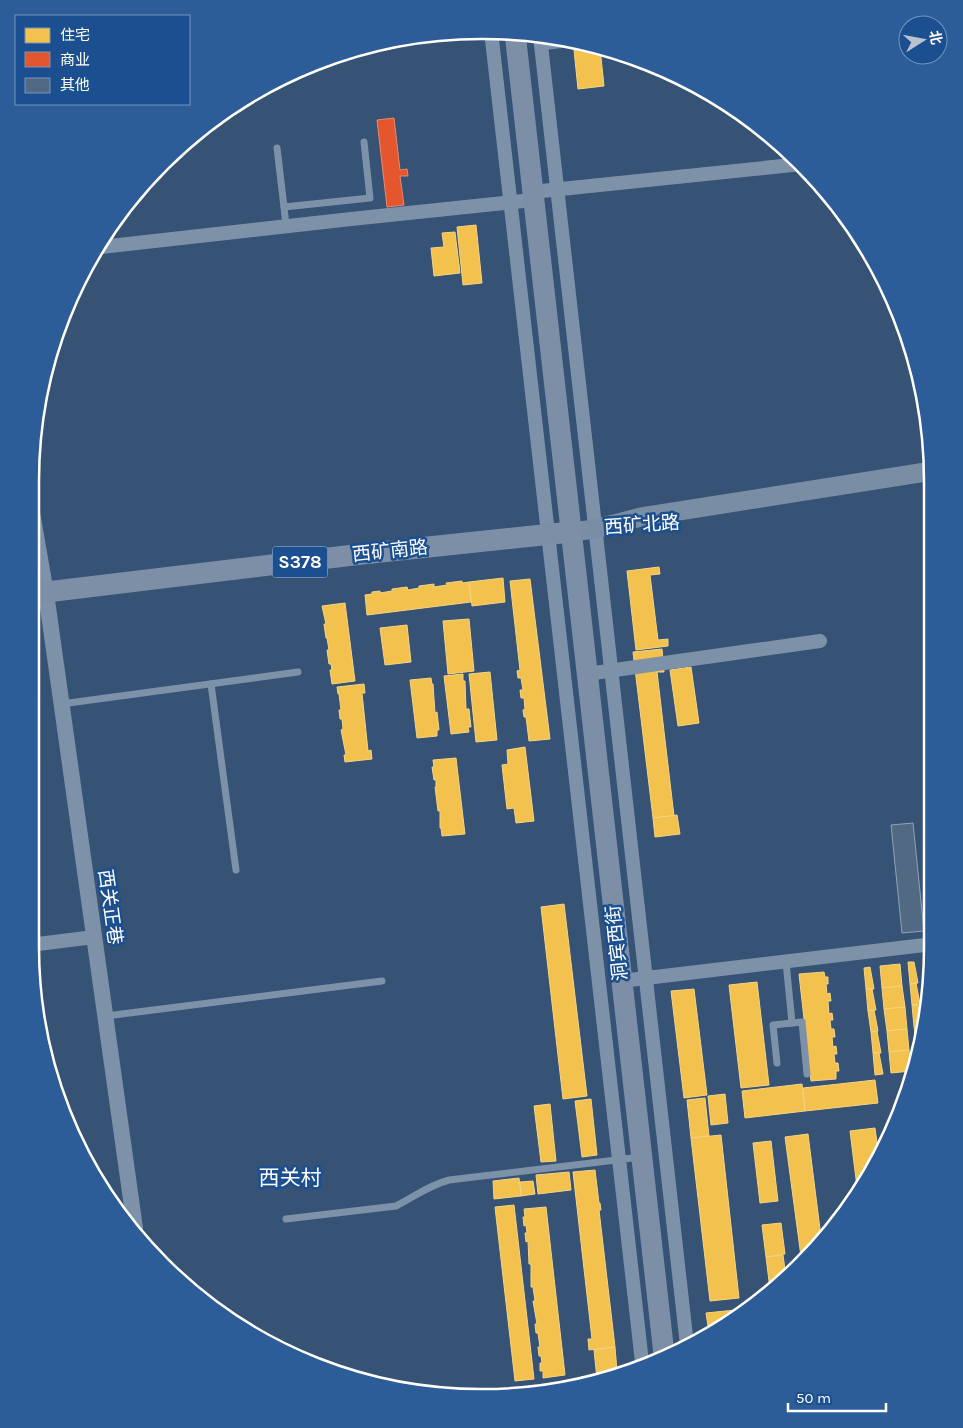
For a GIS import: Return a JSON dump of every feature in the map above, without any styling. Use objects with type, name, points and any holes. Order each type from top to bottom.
[{"type":"main road","name":"洞宾西街","points":[[516,41],[664,1350]]},
{"type":"main road","name":"西矿北路","points":[[595,529],[641,517],[924,472]]},
{"type":"main road","name":"西矿北路","points":[[595,529],[642,528],[924,484]]},
{"type":"main road","points":[[571,532],[595,529]]},
{"type":"main road","name":"西矿南路","points":[[39,594],[362,554],[571,532]]},
{"type":"street","points":[[491,39],[642,1359]]},
{"type":"street","points":[[541,43],[686,1339]]},
{"type":"street","points":[[107,246],[509,203],[557,189],[792,165]]},
{"type":"street","name":"西关正巷","points":[[39,599],[61,704],[134,1221]]},
{"type":"street","points":[[587,674],[820,641]]},
{"type":"street","points":[[39,944],[94,937]]},
{"type":"street","points":[[621,982],[924,945]]},
{"type":"lane","points":[[284,207],[370,198],[364,142]]},
{"type":"lane","points":[[277,148],[286,226]]},
{"type":"lane","points":[[61,704],[298,672]]},
{"type":"lane","points":[[211,684],[236,870]]},
{"type":"lane","points":[[786,962],[792,1023]]},
{"type":"lane","points":[[106,1016],[382,981]]},
{"type":"lane","points":[[777,1063],[773,1025],[802,1022],[808,1074]]},
{"type":"lane","points":[[286,1219],[396,1206],[434,1184],[449,1180],[641,1157]]},
{"type":"building: 住宅","points":[[574,50],[601,55],[604,86],[578,89]]},
{"type":"building: 住宅","points":[[476,225],[482,283],[463,285],[457,227]]},
{"type":"building: 住宅","points":[[455,232],[460,273],[434,276],[431,248],[444,247],[442,233]]},
{"type":"building: 住宅","points":[[659,567],[660,574],[650,575],[658,640],[668,639],[668,646],[636,650],[627,571]]},
{"type":"building: 住宅","points":[[503,578],[505,602],[472,606],[469,582]]},
{"type":"building: 住宅","points":[[530,579],[550,739],[529,741],[526,717],[524,717],[523,710],[525,709],[524,698],[521,698],[520,690],[523,690],[521,678],[518,678],[517,671],[520,670],[510,581]]},
{"type":"building: 住宅","points":[[462,581],[462,583],[469,582],[471,602],[367,615],[365,595],[372,594],[372,592],[380,591],[380,593],[407,587],[408,590],[434,584],[434,587]]},
{"type":"building: 住宅","points":[[345,603],[355,681],[332,684],[330,670],[332,670],[331,664],[329,664],[327,650],[329,650],[324,624],[326,624],[322,606]]},
{"type":"building: 住宅","points":[[469,619],[474,671],[448,674],[443,621]]},
{"type":"building: 住宅","points":[[407,625],[411,662],[385,665],[380,628]]},
{"type":"building: 住宅","points":[[662,649],[664,672],[657,672],[674,816],[653,818],[633,652]]},
{"type":"building: 住宅","points":[[691,667],[699,723],[678,726],[670,670]]},
{"type":"building: 住宅","points":[[490,672],[497,740],[476,742],[469,674]]},
{"type":"building: 住宅","points":[[463,674],[466,709],[469,709],[471,727],[468,727],[469,732],[451,734],[444,676]]},
{"type":"building: 住宅","points":[[431,678],[439,730],[437,730],[437,736],[417,738],[410,680]]},
{"type":"building: 住宅","points":[[364,684],[365,693],[362,693],[368,751],[371,750],[372,759],[345,762],[344,755],[346,755],[341,730],[343,729],[342,719],[340,719],[339,710],[341,710],[337,687]]},
{"type":"building: 住宅","points":[[525,747],[534,821],[516,823],[514,808],[507,809],[502,765],[508,764],[507,750]]},
{"type":"building: 住宅","points":[[456,758],[465,834],[442,836],[440,811],[438,811],[435,787],[436,780],[434,780],[432,767],[434,767],[433,760]]},
{"type":"building: 住宅","points":[[677,815],[680,834],[655,837],[653,818]]},
{"type":"building: 住宅","points":[[564,904],[587,1096],[563,1099],[541,907]]},
{"type":"building: 住宅","points":[[908,962],[914,962],[918,983],[910,984]]},
{"type":"building: 住宅","points":[[900,964],[902,986],[882,988],[880,966]]},
{"type":"building: 住宅","points":[[870,967],[874,989],[866,989],[864,968]]},
{"type":"building: 住宅","points":[[824,972],[825,977],[828,977],[828,984],[826,984],[827,994],[830,993],[831,1001],[828,1001],[829,1014],[832,1013],[833,1020],[830,1020],[831,1029],[834,1029],[835,1037],[832,1037],[833,1047],[836,1046],[837,1054],[834,1054],[835,1063],[838,1063],[839,1071],[836,1071],[836,1079],[811,1081],[799,974]]},
{"type":"building: 住宅","points":[[757,982],[769,1085],[741,1088],[729,985]]},
{"type":"building: 住宅","points":[[916,983],[920,1004],[912,1005],[910,984]]},
{"type":"building: 住宅","points":[[902,986],[905,1007],[884,1009],[882,988]]},
{"type":"building: 住宅","points":[[694,989],[707,1095],[684,1098],[671,991]]},
{"type":"building: 住宅","points":[[866,989],[872,989],[876,1010],[868,1011]]},
{"type":"building: 住宅","points":[[912,1005],[918,1005],[917,1027],[914,1027]]},
{"type":"building: 住宅","points":[[905,1007],[907,1029],[887,1031],[884,1009]]},
{"type":"building: 住宅","points":[[874,1010],[878,1031],[871,1032],[868,1011]]},
{"type":"building: 住宅","points":[[907,1029],[909,1050],[889,1052],[887,1031]]},
{"type":"building: 住宅","points":[[877,1031],[881,1053],[873,1053],[871,1032]]},
{"type":"building: 住宅","points":[[909,1050],[910,1058],[906,1072],[891,1073],[889,1052]]},
{"type":"building: 住宅","points":[[873,1053],[879,1053],[883,1074],[875,1075]]},
{"type":"building: 住宅","points":[[875,1080],[878,1103],[805,1111],[803,1088]]},
{"type":"building: 住宅","points":[[802,1084],[805,1111],[745,1118],[742,1091]]},
{"type":"building: 住宅","points":[[725,1094],[728,1123],[711,1125],[708,1096]]},
{"type":"building: 住宅","points":[[705,1098],[709,1136],[691,1138],[687,1100]]},
{"type":"building: 住宅","points":[[591,1099],[597,1155],[582,1157],[575,1101]]},
{"type":"building: 住宅","points":[[550,1104],[556,1161],[541,1162],[534,1106]]},
{"type":"building: 住宅","points":[[875,1128],[877,1145],[856,1182],[850,1131]]},
{"type":"building: 住宅","points":[[808,1134],[820,1231],[801,1254],[785,1137]]},
{"type":"building: 住宅","points":[[721,1135],[739,1298],[710,1301],[691,1138]]},
{"type":"building: 住宅","points":[[771,1141],[778,1201],[760,1203],[753,1143]]},
{"type":"building: 住宅","points":[[595,1170],[615,1347],[589,1350],[588,1339],[592,1339],[573,1172]]},
{"type":"building: 住宅","points":[[569,1172],[571,1190],[538,1194],[536,1175]]},
{"type":"building: 住宅","points":[[519,1178],[521,1196],[494,1199],[493,1181]]},
{"type":"building: 住宅","points":[[533,1181],[535,1194],[521,1196],[520,1182]]},
{"type":"building: 住宅","points":[[514,1205],[534,1379],[515,1381],[495,1207]]},
{"type":"building: 住宅","points":[[546,1207],[565,1375],[543,1378],[543,1371],[540,1371],[540,1363],[542,1363],[541,1356],[539,1356],[538,1347],[540,1347],[535,1324],[537,1324],[533,1301],[535,1301],[533,1287],[531,1287],[531,1264],[529,1264],[528,1241],[526,1242],[525,1233],[527,1233],[526,1225],[524,1226],[523,1217],[525,1217],[524,1209]]},
{"type":"building: 住宅","points":[[781,1223],[785,1254],[766,1257],[762,1225]]},
{"type":"building: 住宅","points":[[783,1255],[785,1269],[769,1282],[766,1257]]},
{"type":"building: 住宅","points":[[734,1310],[708,1327],[706,1313]]},
{"type":"building: 住宅","points":[[615,1347],[617,1368],[596,1374],[594,1350]]},
{"type":"building: 商业","points":[[394,118],[400,170],[407,169],[408,176],[400,176],[404,205],[387,207],[377,120]]},
{"type":"building: 其他","points":[[913,823],[924,931],[902,933],[891,825]]},
{"type":"district","name":"西关村","points":[[290,1178]]}]
